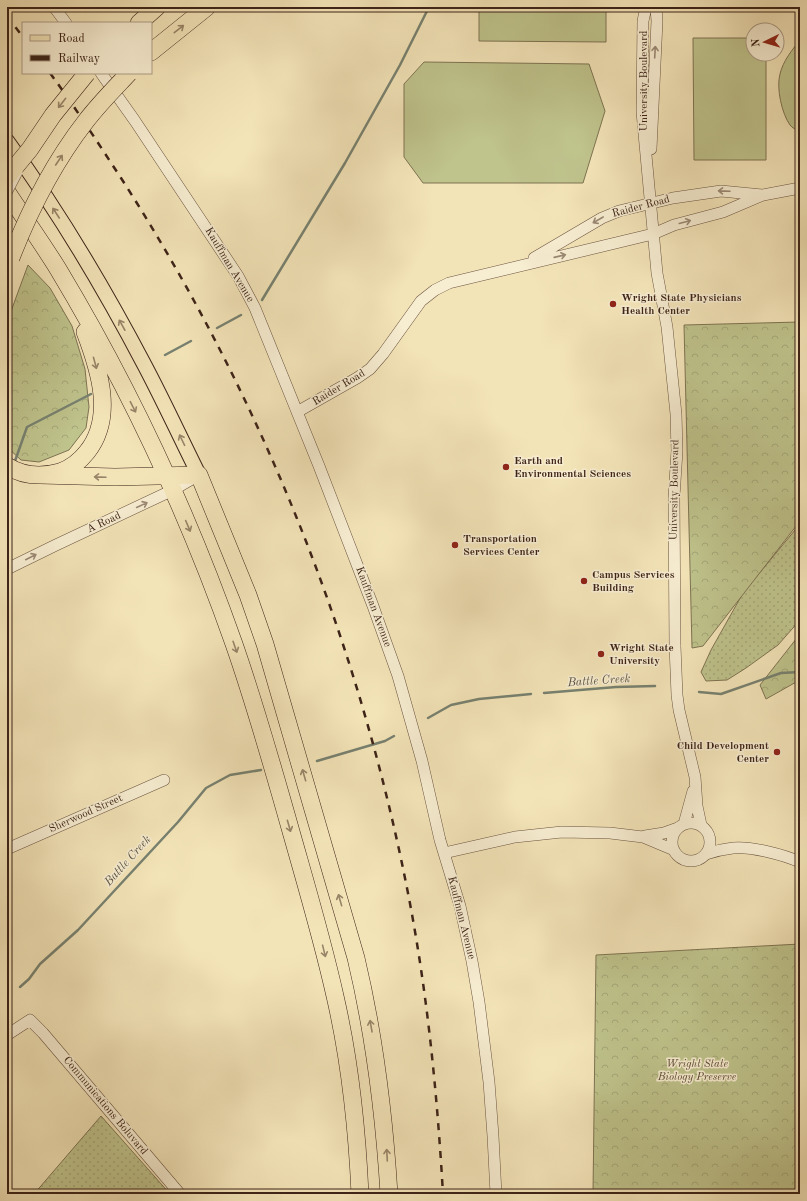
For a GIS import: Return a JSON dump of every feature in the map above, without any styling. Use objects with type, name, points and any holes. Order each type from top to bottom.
[{"type":"highway","points":[[140,22],[157,7]]},
{"type":"highway","points":[[152,51],[207,7]]},
{"type":"highway","points":[[7,177],[30,149],[53,115],[86,74]]},
{"type":"highway","points":[[9,262],[24,225],[56,164],[85,121],[128,74]]},
{"type":"highway","points":[[7,192],[56,266],[93,330],[143,426],[170,483],[216,595],[248,683],[321,939],[335,995],[349,1074],[356,1134],[360,1194]]},
{"type":"highway","points":[[30,227],[82,325],[95,362],[103,402],[99,430],[92,446],[86,454],[69,468],[55,473],[40,475]]},
{"type":"highway","points":[[7,466],[20,472],[40,475],[115,477],[170,483],[199,475],[248,595],[265,644],[356,958],[364,991],[376,1058],[385,1138],[389,1194]]},
{"type":"main road","points":[[7,141],[34,178],[87,261],[146,366],[199,475]]},
{"type":"street","points":[[54,7],[65,22]]},
{"type":"street","name":"University Boulevard","points":[[646,7],[643,22],[642,112],[657,273],[667,326],[676,414],[677,451],[674,497],[675,646],[677,695],[679,710],[695,777],[697,806],[701,826]]},
{"type":"street","name":"University Boulevard","points":[[650,203],[652,110],[657,20],[656,7]]},
{"type":"street","name":"Kauffman Avenue","points":[[102,74],[135,121],[238,276],[255,308],[373,606],[398,676],[422,762],[444,853],[460,906],[479,1002],[494,1136],[496,1194]]},
{"type":"street","points":[[7,192],[30,149]]},
{"type":"street","name":"Raider Road","points":[[297,412],[370,369],[383,354],[420,301],[435,290],[449,283],[653,234],[674,225],[723,212],[763,195],[800,188]]},
{"type":"street","name":"Raider Road","points":[[508,268],[539,256],[602,218],[619,211],[650,203],[721,191],[763,195]]},
{"type":"street","name":"A Road","points":[[7,569],[56,545],[170,483]]},
{"type":"street","name":"University Boulevard","points":[[674,850],[672,843],[673,837],[681,826],[691,800],[695,777]]},
{"type":"street","name":"Sherwood Street","points":[[7,849],[164,780]]},
{"type":"street","points":[[444,853],[529,835],[587,832],[642,836],[664,833],[681,826],[696,823],[713,838],[734,848]]},
{"type":"street","points":[[706,854],[710,846],[709,834]]},
{"type":"street","points":[[642,836],[674,850],[681,858],[687,860],[698,859],[706,854],[734,848],[762,851],[791,858],[800,862]]},
{"type":"street","name":"Communications Boluvard","points":[[7,1035],[30,1020],[180,1194]]},
{"type":"green space","points":[[479,7],[606,7],[606,42],[479,41]]},
{"type":"green space","points":[[693,38],[745,38],[745,62],[766,62],[766,160],[694,160]]},
{"type":"green space","points":[[800,40],[800,132],[793,128],[787,120],[780,101],[779,93],[780,74],[783,65]]},
{"type":"green space","points":[[424,62],[589,64],[605,111],[583,183],[423,183],[404,157],[404,84]]},
{"type":"green space","points":[[28,265],[50,288],[72,326],[85,369],[89,407],[86,428],[69,450],[39,462],[21,460],[7,447],[7,322]]},
{"type":"green space","points":[[800,322],[800,521],[703,646],[692,648],[684,325]]},
{"type":"green space","points":[[800,524],[800,620],[778,645],[746,668],[727,680],[706,681],[701,672],[711,650],[743,593]]},
{"type":"green space","points":[[800,634],[800,683],[798,681],[766,699],[760,685]]},
{"type":"green space","name":"Wright State Biology Preserve","points":[[800,944],[800,1194],[593,1194],[596,955]]},
{"type":"green space","points":[[101,1116],[170,1194],[34,1194]]},
{"type":"waterway","points":[[262,300],[345,163],[400,65],[429,7]]},
{"type":"waterway","points":[[217,328],[241,315]]},
{"type":"waterway","points":[[165,355],[191,341]]},
{"type":"waterway","points":[[15,461],[27,427],[91,394]]},
{"type":"waterway","name":"Battle Creek","points":[[699,692],[721,694],[781,673],[800,672]]},
{"type":"waterway","name":"Battle Creek","points":[[544,693],[616,687],[655,686]]},
{"type":"waterway","name":"Battle Creek","points":[[428,718],[451,705],[479,699],[531,694]]},
{"type":"waterway","name":"Battle Creek","points":[[317,761],[385,741],[394,736]]},
{"type":"waterway","name":"Battle Creek","points":[[20,987],[29,979],[40,964],[78,930],[178,822],[206,788],[230,775],[261,770]]},
{"type":"railway","points":[[7,16],[22,36]]},
{"type":"railway","points":[[51,74],[121,178],[171,260],[217,345],[259,431],[297,520],[331,610],[361,701],[386,794],[407,888],[426,1002],[438,1117],[443,1194]]},
{"type":"place","name":"Wright State Physicians Health Center","points":[[613,304]]},
{"type":"place","name":"Earth and Environmental Sciences","points":[[506,467]]},
{"type":"place","name":"Transportation Services Center","points":[[455,545]]},
{"type":"place","name":"Campus Services Building","points":[[584,581]]},
{"type":"place","name":"Wright State University","points":[[601,654]]},
{"type":"place","name":"Child Development Center","points":[[777,752]]}]
